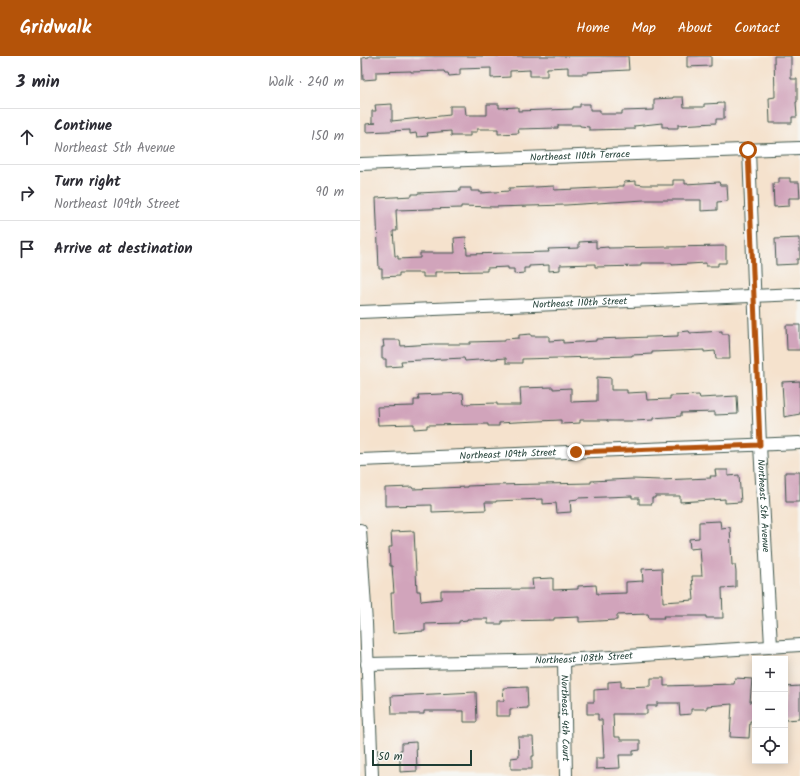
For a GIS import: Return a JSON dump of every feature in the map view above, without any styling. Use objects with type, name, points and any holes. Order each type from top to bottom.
[{"type":"street","name":"Northeast 110th Terrace","points":[[360,164],[800,148]]},
{"type":"street","name":"Northeast 5th Avenue","points":[[748,150],[760,445],[771,646]]},
{"type":"street","name":"Northeast 110th Street","points":[[360,312],[800,294]]},
{"type":"street","name":"Northeast 109th Street","points":[[360,460],[800,443]]},
{"type":"street","points":[[360,530],[363,642],[367,664],[372,776]]},
{"type":"street","name":"Northeast 108th Street","points":[[367,664],[564,660],[800,645]]},
{"type":"street","name":"Northeast 4th Court","points":[[564,660],[566,776]]},
{"type":"building","points":[[369,56],[628,56],[629,70],[588,72],[588,74],[568,74],[568,67],[547,68],[547,76],[530,76],[530,70],[510,71],[510,77],[491,78],[491,68],[460,69],[460,75],[449,76],[448,73],[445,73],[444,71],[376,72],[376,79],[363,80],[362,58]]},
{"type":"building","points":[[687,56],[711,56],[711,66],[687,67]]},
{"type":"building","points":[[774,56],[791,56],[791,79],[797,79],[797,117],[792,117],[792,123],[770,123],[769,98],[775,97]]},
{"type":"building","points":[[683,97],[684,107],[704,107],[704,104],[724,103],[724,119],[716,119],[716,123],[678,125],[678,128],[662,127],[662,123],[634,126],[634,129],[589,130],[589,127],[580,125],[558,125],[558,128],[518,129],[519,133],[498,134],[498,129],[477,129],[477,132],[470,132],[470,136],[451,136],[451,131],[427,133],[428,136],[417,137],[416,133],[410,134],[410,130],[366,132],[366,124],[376,123],[372,123],[372,111],[376,111],[375,105],[392,104],[392,121],[450,115],[450,106],[465,106],[466,115],[487,115],[487,104],[499,104],[499,108],[518,107],[518,111],[573,109],[573,107],[580,107],[580,104],[590,104],[590,110],[600,110],[600,114],[622,114],[622,111],[654,110],[654,99]]},
{"type":"building","points":[[779,178],[790,178],[790,182],[799,182],[800,198],[789,198],[789,206],[774,207],[773,183],[779,183]]},
{"type":"building","points":[[673,180],[685,180],[685,184],[719,182],[720,185],[727,185],[728,201],[717,202],[717,210],[701,211],[701,200],[644,200],[566,205],[494,207],[461,206],[461,208],[396,210],[397,231],[393,231],[395,256],[398,256],[398,259],[420,258],[420,253],[455,253],[454,238],[466,237],[467,254],[549,252],[548,249],[579,248],[579,242],[596,241],[596,248],[726,246],[726,263],[718,263],[718,266],[706,266],[706,263],[672,265],[672,263],[641,263],[641,266],[595,267],[595,264],[560,265],[560,270],[549,271],[549,265],[529,266],[529,268],[524,268],[524,273],[514,274],[514,269],[508,269],[508,267],[487,268],[487,271],[435,272],[435,277],[423,277],[423,273],[399,273],[399,276],[382,277],[382,269],[379,269],[376,198],[412,196],[412,194],[418,193],[460,191],[460,188],[471,188],[471,191],[480,191],[480,193],[509,191],[509,188],[554,186],[554,190],[618,187],[624,186],[624,182],[636,181],[636,184],[644,185],[673,185]]},
{"type":"building","points":[[800,238],[800,259],[797,259],[797,264],[776,265],[775,239]]},
{"type":"building","points":[[786,325],[800,325],[800,350],[787,350]]},
{"type":"building","points":[[689,331],[690,333],[722,331],[722,334],[729,334],[730,359],[716,359],[715,351],[704,352],[704,350],[652,352],[652,354],[632,356],[522,359],[522,363],[506,363],[506,358],[465,361],[464,358],[401,361],[402,366],[386,367],[386,359],[382,359],[382,347],[384,347],[383,340],[400,340],[401,346],[470,344],[470,342],[505,341],[505,339],[519,338],[519,335],[531,334],[531,336],[549,336],[549,341],[563,340],[563,343],[596,341],[596,339],[678,336],[678,332]]},
{"type":"building","points":[[597,377],[611,378],[611,390],[627,390],[627,393],[646,392],[647,400],[670,399],[670,396],[699,395],[700,398],[737,396],[738,414],[715,415],[715,412],[681,413],[681,416],[653,418],[653,420],[580,420],[580,423],[561,424],[561,420],[499,423],[499,426],[488,426],[488,424],[427,425],[427,428],[414,429],[414,424],[378,425],[377,407],[414,406],[414,400],[419,400],[418,395],[463,393],[464,404],[497,403],[497,405],[521,405],[520,388],[553,387],[553,389],[571,388],[571,402],[597,401]]},
{"type":"building","points":[[800,381],[800,414],[784,417],[782,382]]},
{"type":"building","points":[[715,470],[728,470],[728,476],[739,475],[741,502],[725,503],[725,499],[680,502],[680,496],[655,496],[655,498],[652,498],[652,504],[639,504],[639,498],[632,498],[632,496],[578,498],[570,500],[571,512],[557,513],[556,503],[543,504],[543,499],[485,502],[486,510],[432,512],[432,505],[385,506],[385,488],[412,487],[413,489],[495,485],[591,483],[591,481],[632,479],[660,480],[711,478],[710,476],[716,476]]},
{"type":"building","points":[[785,472],[800,472],[800,502],[786,502]]},
{"type":"building","points":[[720,521],[721,528],[730,527],[732,565],[735,565],[736,572],[736,587],[722,588],[723,618],[706,618],[706,616],[663,616],[664,618],[649,618],[648,614],[617,615],[617,620],[579,622],[579,617],[554,618],[554,620],[502,621],[502,624],[488,624],[488,619],[467,619],[459,621],[459,623],[425,624],[425,631],[393,633],[391,593],[394,593],[389,547],[392,547],[391,532],[414,531],[417,591],[420,591],[421,601],[441,599],[441,590],[533,589],[532,579],[553,578],[553,590],[578,589],[578,586],[596,585],[597,594],[626,593],[626,582],[643,581],[642,569],[662,568],[663,602],[694,600],[692,576],[702,576],[700,548],[690,549],[689,539],[699,538],[699,522]]},
{"type":"building","points":[[651,678],[664,678],[664,686],[734,684],[735,678],[752,679],[750,702],[752,702],[752,721],[750,721],[749,738],[730,737],[732,704],[707,706],[707,709],[691,709],[691,714],[680,715],[679,703],[657,703],[657,706],[647,706],[647,714],[613,714],[614,737],[620,737],[620,740],[640,740],[640,750],[633,751],[633,755],[619,755],[620,768],[596,769],[596,758],[604,758],[602,720],[598,720],[598,714],[587,714],[587,702],[594,702],[594,690],[608,689],[608,682],[621,681],[621,687],[651,686]]},
{"type":"building","points":[[800,686],[800,719],[788,720],[788,687]]},
{"type":"building","points":[[527,687],[528,708],[510,709],[510,716],[496,716],[496,701],[504,701],[503,688]]},
{"type":"building","points":[[476,692],[477,722],[464,722],[464,711],[424,711],[424,714],[392,714],[391,696]]},
{"type":"building","points":[[518,737],[533,737],[534,756],[532,756],[532,769],[511,769],[511,758],[519,757]]},
{"type":"building","points":[[416,742],[417,771],[400,772],[400,750],[402,750],[402,743]]},
{"type":"route","points":[[576,452],[760,445],[748,150]]}]
